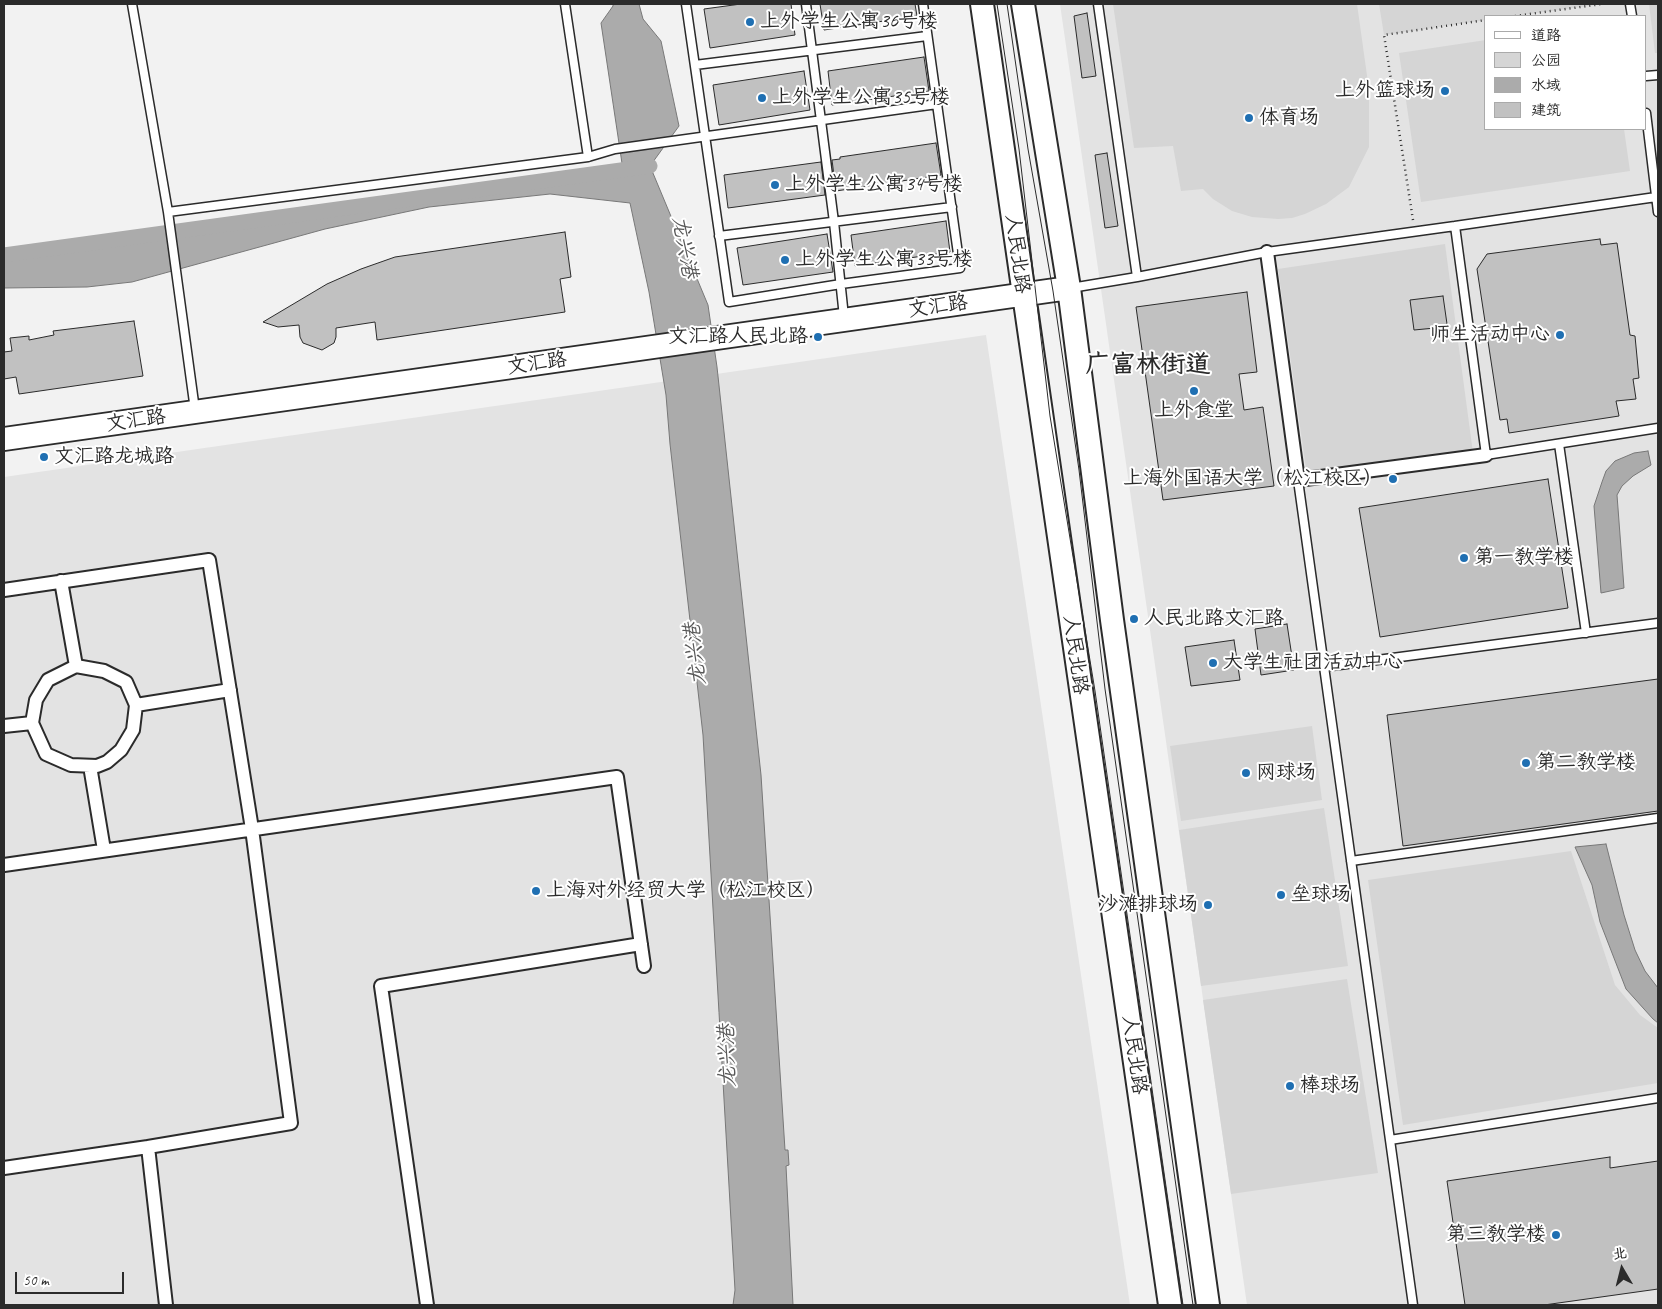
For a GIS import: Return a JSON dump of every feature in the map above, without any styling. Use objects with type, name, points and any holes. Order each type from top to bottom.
[{"type":"main road","name":"人民北路","points":[[982,4],[1170,1305]]},
{"type":"main road","name":"人民北路","points":[[1023,4],[1069,288],[1112,620],[1208,1305]]},
{"type":"main road","name":"文汇路","points":[[4,439],[1069,288]]},
{"type":"street","points":[[1267,252],[1298,480],[1486,455]]},
{"type":"street","points":[[4,590],[209,560],[252,829],[292,1123],[4,1168]]},
{"type":"street","points":[[61,581],[76,666]]},
{"type":"street","points":[[76,666],[104,671],[126,682],[136,705],[133,730],[121,750],[107,762],[97,766],[72,765],[46,754],[32,723],[36,700],[48,680],[76,666]]},
{"type":"street","points":[[136,705],[230,690]]},
{"type":"street","points":[[4,726],[32,723]]},
{"type":"street","points":[[90,766],[104,850]]},
{"type":"street","points":[[4,865],[617,777],[644,966]]},
{"type":"street","points":[[427,1305],[381,986],[641,944]]},
{"type":"street","points":[[148,1147],[166,1305]]},
{"type":"lane","points":[[132,4],[168,212],[196,412]]},
{"type":"lane","points":[[565,4],[588,157]]},
{"type":"lane","points":[[686,4],[729,302],[960,268],[923,4]]},
{"type":"lane","points":[[806,4],[834,222],[844,320]]},
{"type":"lane","points":[[1098,4],[1137,277]]},
{"type":"lane","points":[[695,65],[927,36]]},
{"type":"lane","points":[[168,212],[588,157],[615,149],[937,104]]},
{"type":"lane","points":[[1647,121],[1658,212]]},
{"type":"lane","points":[[1069,288],[1267,252],[1656,197]]},
{"type":"lane","points":[[719,236],[952,207]]},
{"type":"lane","points":[[1455,226],[1486,455],[1658,428]]},
{"type":"lane","points":[[1559,444],[1586,633]]},
{"type":"lane","points":[[1298,480],[1413,1305]]},
{"type":"lane","points":[[1324,667],[1658,623]]},
{"type":"lane","points":[[1351,861],[1658,818]]},
{"type":"lane","points":[[1390,1140],[1658,1098]]},
{"type":"path","points":[[1522,15],[1602,4]]},
{"type":"path","points":[[1415,232],[1384,35],[1484,20]]},
{"type":"shaded area","name":"上海外国语大学（松江校区）","points":[[1060,4],[1658,4],[1658,1305],[1247,1305]]},
{"type":"shaded area","name":"上海对外经贸大学（松江校区）","points":[[986,335],[1130,1305],[4,1305],[4,477]]},
{"type":"green space","name":"体育场","points":[[1113,4],[1357,4],[1369,90],[1369,147],[1349,187],[1326,204],[1305,214],[1292,218],[1278,219],[1252,217],[1232,211],[1213,199],[1203,189],[1181,191],[1173,146],[1134,148]]},
{"type":"green space","points":[[1379,4],[1602,4],[1522,15],[1484,15],[1484,20],[1384,35]]},
{"type":"green space","points":[[1649,4],[1658,4],[1658,53],[1655,53]]},
{"type":"green space","name":"上外篮球场","points":[[1484,40],[1484,130],[1624,130],[1630,171],[1421,202],[1399,53]]},
{"type":"green space","points":[[1445,244],[1473,453],[1307,476],[1278,269]]},
{"type":"green space","name":"网球场","points":[[1312,726],[1322,800],[1181,821],[1170,746]]},
{"type":"green space","name":"垒球场","points":[[1324,808],[1348,966],[1201,986],[1179,830]]},
{"type":"green space","points":[[1571,851],[1615,985],[1640,1015],[1658,1028],[1658,1083],[1403,1125],[1368,880]]},
{"type":"green space","name":"棒球场","points":[[1347,979],[1378,1173],[1231,1194],[1203,1000]]},
{"type":"water","name":"龙兴港","points":[[613,4],[639,4],[643,19],[661,41],[679,126],[650,166],[708,305],[717,367],[761,775],[785,1150],[788,1150],[789,1165],[786,1166],[793,1305],[733,1305],[735,1290],[703,735],[666,395],[649,292],[630,203],[550,194],[429,207],[325,229],[132,282],[87,287],[4,288],[4,259],[623,170],[601,23]]},
{"type":"water","points":[[1648,451],[1651,465],[1633,476],[1622,486],[1617,495],[1624,588],[1601,593],[1594,506],[1606,471],[1615,461],[1634,453]]},
{"type":"water","points":[[1606,844],[1635,950],[1645,971],[1658,988],[1658,1023],[1626,989],[1600,922],[1592,885],[1575,847]]},
{"type":"building","name":"上外学生公寓36号楼","points":[[741,4],[791,4],[795,35],[710,48],[704,9]]},
{"type":"building","points":[[820,4],[915,4],[917,16],[824,30]]},
{"type":"building","points":[[1087,13],[1096,76],[1082,78],[1074,16]]},
{"type":"building","points":[[924,57],[929,91],[832,105],[828,71]]},
{"type":"building","name":"上外学生公寓35号楼","points":[[804,71],[810,110],[719,125],[713,85]]},
{"type":"building","points":[[936,143],[941,175],[836,191],[832,160],[840,159],[840,157]]},
{"type":"building","points":[[1107,153],[1118,226],[1105,228],[1095,155]]},
{"type":"building","name":"上外学生公寓34号楼","points":[[821,162],[825,195],[728,208],[724,175]]},
{"type":"building","points":[[946,221],[950,252],[855,266],[851,235]]},
{"type":"building","points":[[565,232],[571,277],[560,279],[565,312],[377,340],[375,322],[336,328],[334,343],[322,350],[303,343],[300,337],[299,325],[278,327],[263,322],[327,284],[395,257]]},
{"type":"building","name":"上外学生公寓33号楼","points":[[827,234],[833,272],[743,285],[737,248]]},
{"type":"building","name":"师生活动中心","points":[[1600,239],[1601,245],[1617,243],[1630,335],[1635,336],[1639,378],[1633,379],[1636,399],[1616,401],[1619,416],[1509,433],[1507,419],[1500,420],[1477,269],[1487,254]]},
{"type":"building","name":"上外食堂","points":[[1247,292],[1257,372],[1239,374],[1244,410],[1263,407],[1274,486],[1163,500],[1136,307]]},
{"type":"building","points":[[1443,296],[1448,331],[1436,332],[1435,328],[1414,330],[1410,300]]},
{"type":"building","points":[[134,321],[143,376],[19,394],[16,377],[4,379],[4,352],[12,351],[10,338],[29,336],[29,340],[54,335],[53,331]]},
{"type":"building","name":"第一教学楼","points":[[1548,479],[1568,608],[1380,637],[1359,508]]},
{"type":"building","points":[[1287,624],[1294,670],[1261,675],[1255,629]]},
{"type":"building","name":"大学生社团活动中心","points":[[1234,640],[1240,680],[1191,686],[1185,647]]},
{"type":"building","name":"第二教学楼","points":[[1658,679],[1658,811],[1403,846],[1387,715]]},
{"type":"building","name":"第三教学楼","points":[[1610,1157],[1610,1168],[1658,1161],[1658,1289],[1544,1305],[1465,1305],[1447,1181]]},
{"type":"waterway","points":[[4,255],[650,166]]},
{"type":"tram line","points":[[997,4],[1019,149],[1050,416],[1095,691],[1183,1305]]},
{"type":"tram line","points":[[1007,4],[1028,149],[1053,291],[1079,470],[1105,689],[1193,1305]]},
{"type":"place","name":"上外学生公寓36号楼","points":[[750,22]]},
{"type":"place","name":"上外篮球场","points":[[1445,91]]},
{"type":"place","name":"上外学生公寓35号楼","points":[[762,98]]},
{"type":"place","name":"体育场","points":[[1249,118]]},
{"type":"place","name":"上外学生公寓34号楼","points":[[775,185]]},
{"type":"place","name":"上外学生公寓33号楼","points":[[785,260]]},
{"type":"place","name":"师生活动中心","points":[[1560,335]]},
{"type":"place","name":"文汇路人民北路","points":[[818,337]]},
{"type":"place","name":"上外食堂","points":[[1194,391]]},
{"type":"place","name":"文汇路龙城路","points":[[44,457]]},
{"type":"place","name":"上海外国语大学（松江校区）","points":[[1393,479]]},
{"type":"place","name":"第一教学楼","points":[[1464,558]]},
{"type":"place","name":"人民北路文汇路","points":[[1134,619]]},
{"type":"place","name":"大学生社团活动中心","points":[[1213,663]]},
{"type":"place","name":"第二教学楼","points":[[1526,763]]},
{"type":"place","name":"网球场","points":[[1246,773]]},
{"type":"place","name":"上海对外经贸大学（松江校区）","points":[[536,891]]},
{"type":"place","name":"垒球场","points":[[1281,895]]},
{"type":"place","name":"沙滩排球场","points":[[1208,905]]},
{"type":"place","name":"棒球场","points":[[1290,1086]]},
{"type":"place","name":"第三教学楼","points":[[1556,1235]]},
{"type":"district","name":"广富林街道","points":[[1148,365]]}]
